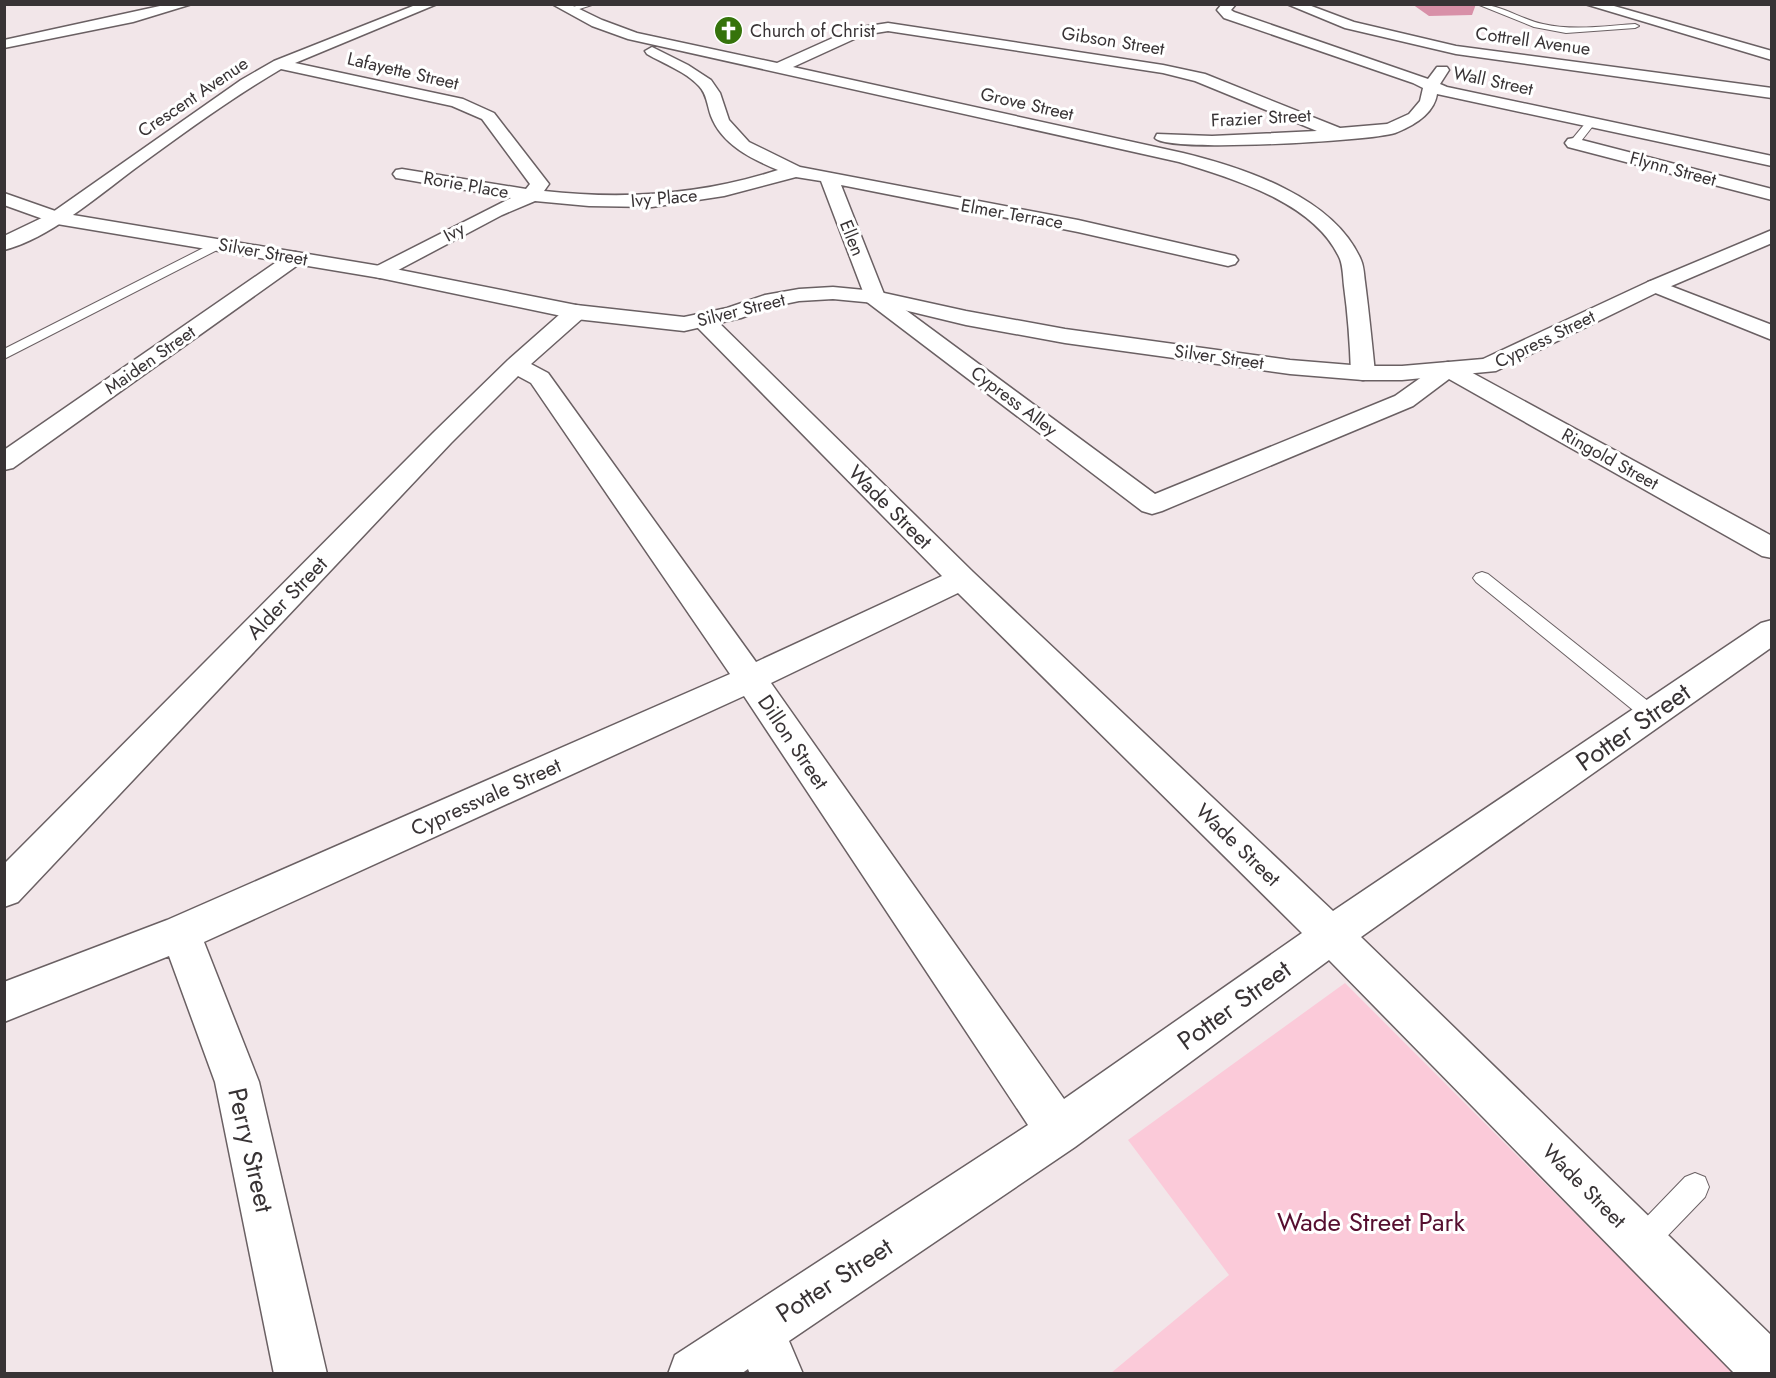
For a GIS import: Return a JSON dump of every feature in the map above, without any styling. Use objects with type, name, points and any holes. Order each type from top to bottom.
[{"type":"street","points":[[5,43],[133,18],[186,4]]},
{"type":"street","name":"Crescent Avenue","points":[[4,244],[57,218],[155,146],[246,83],[279,64],[425,8],[447,4]]},
{"type":"street","name":"Wall Street","points":[[1230,4],[1224,10],[1229,15],[1442,91],[1772,161]]},
{"type":"street","name":"Cottrell Avenue","points":[[1293,4],[1350,25],[1456,50],[1772,93]]},
{"type":"street","points":[[1591,4],[1772,56]]},
{"type":"street","name":"Grove Street","points":[[564,7],[597,23],[633,36],[1183,158],[1234,174],[1295,202],[1334,229],[1350,259],[1358,305],[1364,373]]},
{"type":"street","name":"Gibson Street","points":[[779,68],[860,31],[873,28],[900,29],[1200,77],[1337,133]]},
{"type":"street","name":"Elmer Terrace","points":[[633,36],[710,88],[721,120],[735,140],[762,157],[795,171],[1078,226],[1228,260]]},
{"type":"street","name":"Frazier Street","points":[[1027,123],[1143,137],[1212,141],[1278,139],[1390,129],[1415,117],[1428,102],[1431,86],[1456,50]]},
{"type":"street","name":"Lafayette Street","points":[[279,64],[458,102],[488,116],[540,184],[530,196]]},
{"type":"street","name":"Flynn Street","points":[[1574,143],[1772,195]]},
{"type":"street","name":"Ivy Place","points":[[530,196],[605,202],[654,201],[748,186],[795,171]]},
{"type":"street","name":"Rorie Place","points":[[402,174],[530,196]]},
{"type":"street","name":"Ellen","points":[[829,179],[875,297]]},
{"type":"street","name":"Ivy","points":[[380,272],[495,211],[530,196]]},
{"type":"street","name":"Silver Street","points":[[4,198],[57,218],[380,272],[576,312],[684,324],[765,302],[799,295],[833,293],[875,297],[966,318],[1065,336],[1290,367],[1364,373],[1448,369]]},
{"type":"street","name":"Cypress Street","points":[[1448,369],[1488,366],[1655,286],[1772,236]]},
{"type":"street","name":"Maiden Street","points":[[4,462],[296,258]]},
{"type":"street","points":[[1655,286],[1772,333]]},
{"type":"street","name":"Cypress Alley","points":[[875,297],[1152,505],[1404,401],[1448,369]]},
{"type":"street","name":"Alder Street","points":[[4,890],[442,438],[516,365],[576,312]]},
{"type":"street","name":"Wade Street","points":[[703,320],[962,579],[1332,935],[1772,1373]]},
{"type":"street","name":"Dillon Street","points":[[516,365],[540,378],[750,679],[1059,1131]]},
{"type":"street","name":"Ringold Street","points":[[1448,369],[1772,549]]},
{"type":"street","name":"Cypressvale Street","points":[[4,1002],[181,933],[750,679],[962,579]]},
{"type":"street","name":"Potter Street","points":[[694,1374],[767,1352],[1059,1131],[1332,935],[1772,631]]},
{"type":"street","name":"Perry Street","points":[[181,933],[237,1082],[301,1374]]},
{"type":"lane","points":[[564,7],[592,4]]},
{"type":"lane","points":[[1480,4],[1536,25],[1566,31],[1635,26]]},
{"type":"lane","points":[[1574,143],[1591,122]]},
{"type":"lane","points":[[4,355],[218,244]]},
{"type":"lane","points":[[1482,578],[1651,714]]},
{"type":"lane","points":[[1641,1243],[1695,1187]]},
{"type":"green space","name":"Wade Street Park","points":[[1345,983],[1734,1373],[1111,1373],[1229,1275],[1128,1140]]},
{"type":"place","name":"Church of Christ","points":[[729,31]]}]
